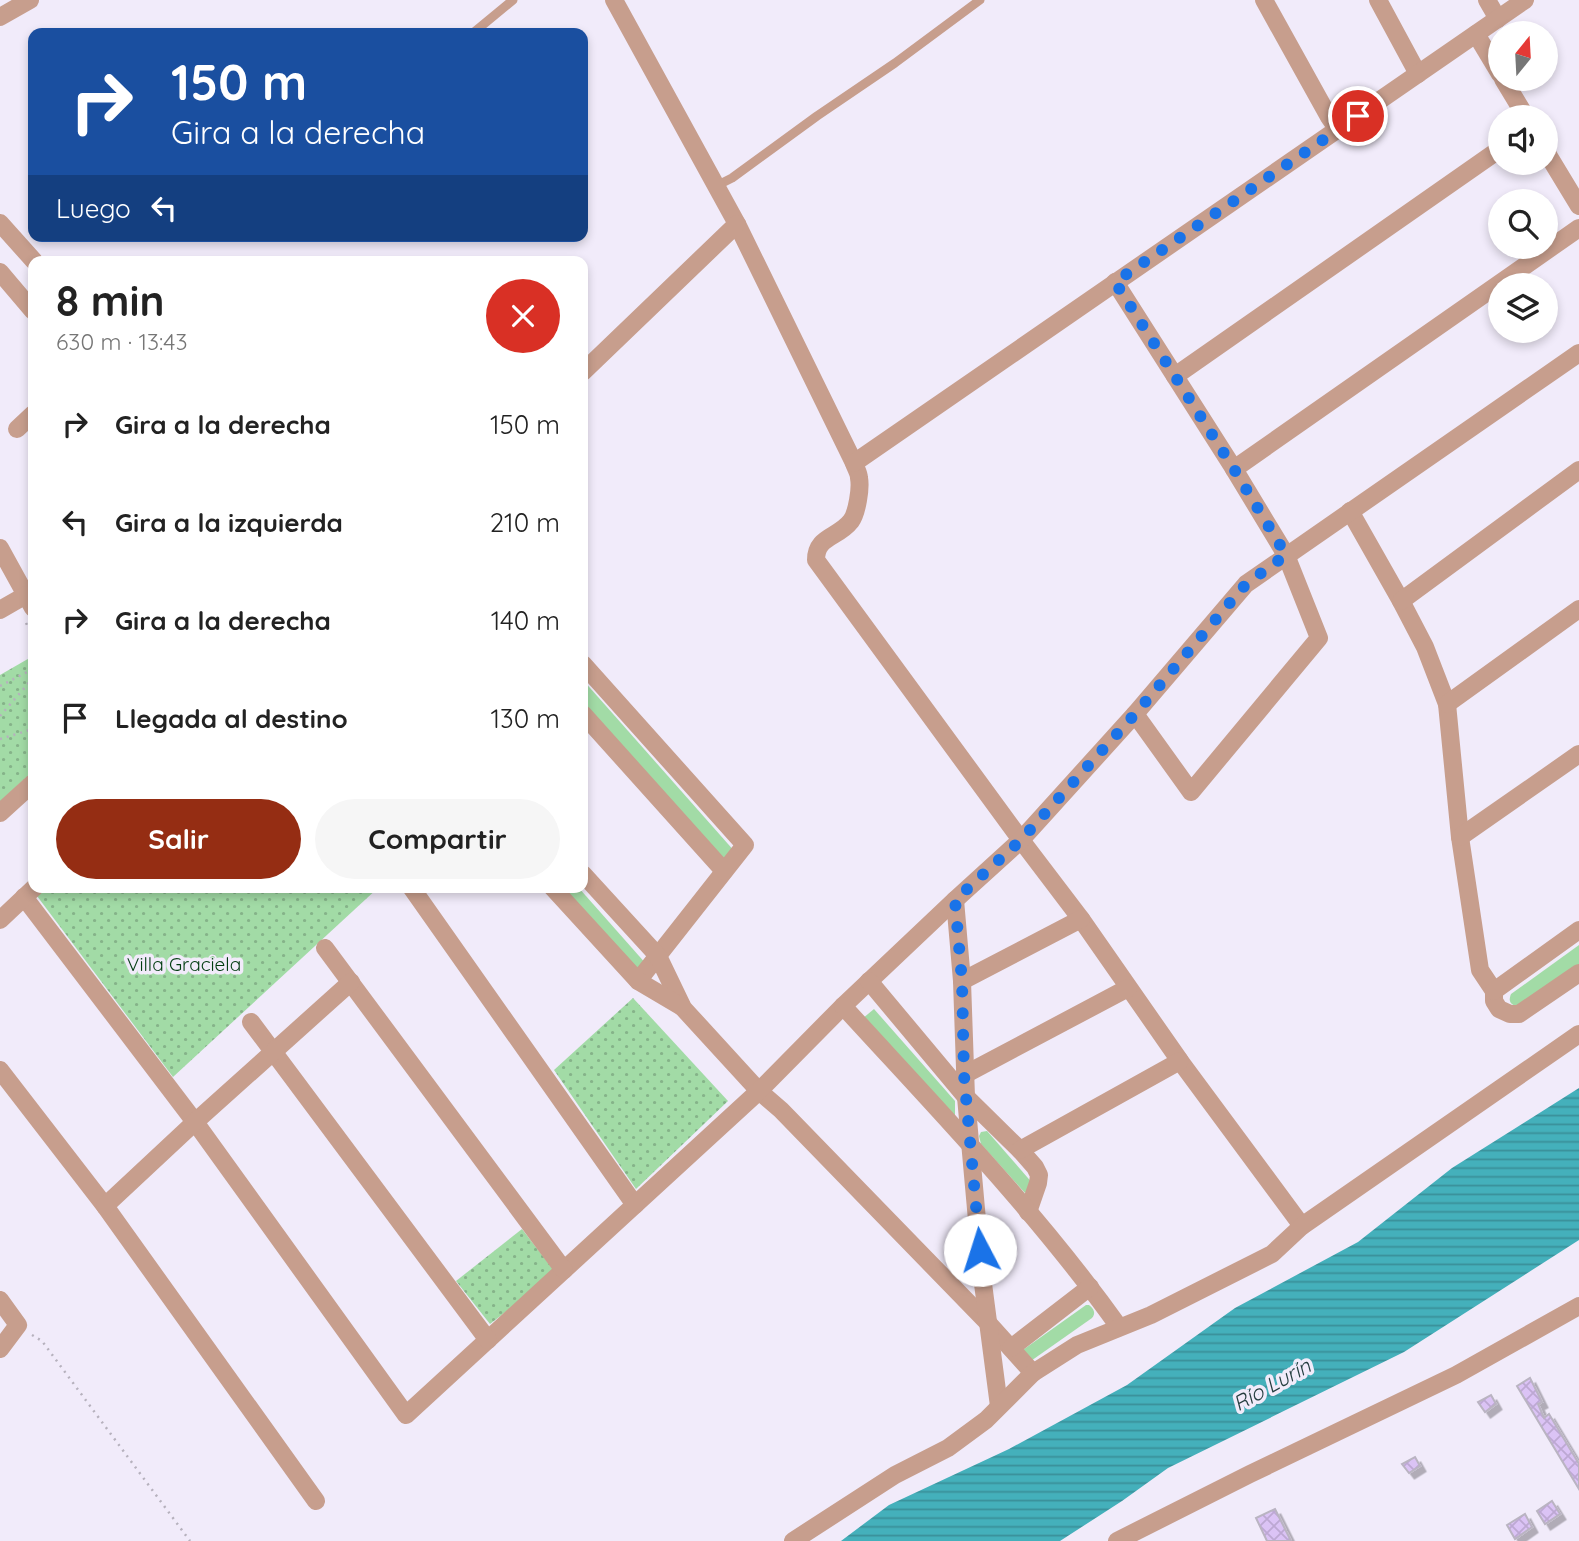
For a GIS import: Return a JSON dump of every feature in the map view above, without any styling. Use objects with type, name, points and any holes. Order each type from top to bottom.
[{"type":"street","points":[[0,17],[30,0]]},
{"type":"street","points":[[614,0],[737,224],[859,478],[856,508],[851,521],[820,544],[816,560],[1302,1226]]},
{"type":"street","points":[[1264,0],[1338,130]]},
{"type":"street","points":[[1378,0],[1418,74]]},
{"type":"street","points":[[1487,0],[1498,19]]},
{"type":"street","points":[[853,463],[1525,0]]},
{"type":"street","points":[[1476,34],[1488,54]]},
{"type":"street","points":[[1175,376],[1488,157]]},
{"type":"street","points":[[1558,171],[1579,206]]},
{"type":"street","points":[[0,223],[30,256]]},
{"type":"street","points":[[588,367],[737,224]]},
{"type":"street","points":[[1234,469],[1579,228]]},
{"type":"street","points":[[0,272],[28,305]]},
{"type":"street","points":[[1115,282],[1286,555],[1319,638],[1191,792],[1135,714]]},
{"type":"street","points":[[30,893],[406,1415],[760,1091],[843,1006],[1021,840],[1135,714],[1246,584],[1579,354]]},
{"type":"street","points":[[17,429],[28,419]]},
{"type":"street","points":[[1401,601],[1579,470]]},
{"type":"street","points":[[1350,511],[1425,647],[1447,704],[1460,837],[1480,970],[1494,991],[1494,1001],[1499,1009],[1510,1014],[1520,1014],[1579,973]]},
{"type":"street","points":[[0,548],[28,597]]},
{"type":"street","points":[[0,610],[28,602]]},
{"type":"street","points":[[1447,704],[1579,609]]},
{"type":"street","points":[[588,670],[746,845],[638,981]]},
{"type":"street","points":[[588,720],[724,871]]},
{"type":"street","points":[[1460,837],[1579,754]]},
{"type":"street","points":[[0,813],[28,788]]},
{"type":"street","points":[[588,879],[658,956],[683,1008]]},
{"type":"street","points":[[0,920],[28,893]]},
{"type":"street","points":[[415,893],[635,1205]]},
{"type":"street","points":[[557,893],[638,981],[683,1008],[760,1091],[989,1324],[1033,1373]]},
{"type":"street","points":[[955,900],[962,981],[964,1075],[982,1276],[999,1406]]},
{"type":"street","points":[[962,981],[1080,919]]},
{"type":"street","points":[[1494,991],[1579,930]]},
{"type":"street","points":[[325,947],[564,1270]]},
{"type":"street","points":[[869,981],[966,1097],[1035,1167],[1039,1175],[1038,1183],[1028,1212]]},
{"type":"street","points":[[105,1206],[351,982]]},
{"type":"street","points":[[964,1075],[1128,988]]},
{"type":"street","points":[[843,1006],[1028,1212],[1119,1327]]},
{"type":"street","points":[[251,1022],[488,1340]]},
{"type":"street","points":[[793,1541],[895,1475],[948,1448],[986,1420],[1033,1373],[1077,1345],[1151,1315],[1272,1254],[1302,1226],[1579,1034]]},
{"type":"street","points":[[1020,1150],[1180,1061]]},
{"type":"street","points":[[0,1070],[105,1206],[316,1501]]},
{"type":"street","points":[[1010,1348],[1090,1287]]},
{"type":"street","points":[[0,1300],[18,1325],[0,1349]]},
{"type":"street","points":[[1118,1541],[1456,1374],[1579,1306]]},
{"type":"lane","points":[[479,28],[513,0]]},
{"type":"lane","points":[[716,186],[732,178],[980,0]]},
{"type":"path","points":[[0,686],[28,672]]},
{"type":"path","points":[[0,716],[28,684]]},
{"type":"path","points":[[0,739],[28,731]]},
{"type":"path","points":[[18,1325],[42,1341],[190,1541]]},
{"type":"green space","points":[[28,659],[28,776],[0,802],[0,675]]},
{"type":"green space","points":[[588,686],[736,853],[721,860],[588,711]]},
{"type":"green space","name":"Villa Graciela","points":[[40,893],[372,893],[173,1077],[37,896]]},
{"type":"green space","points":[[562,893],[583,893],[647,965],[639,977]]},
{"type":"green space","points":[[1579,945],[1579,967],[1523,1007],[1512,1004],[1511,994]]},
{"type":"green space","points":[[633,998],[728,1101],[636,1189],[554,1070]]},
{"type":"green space","points":[[874,1009],[955,1101],[955,1124],[862,1019]]},
{"type":"green space","points":[[987,1131],[1034,1185],[1025,1193],[981,1144],[979,1136],[981,1132]]},
{"type":"green space","points":[[522,1229],[556,1273],[490,1324],[456,1281]]},
{"type":"green space","points":[[1086,1305],[1093,1310],[1092,1318],[1028,1363],[1020,1352]]},
{"type":"water","name":"Río Lurín","points":[[1579,1088],[1579,1240],[1404,1352],[1168,1468],[1060,1541],[841,1541],[889,1505],[1009,1449],[1127,1385],[1235,1308],[1358,1242],[1452,1168]]},
{"type":"building","points":[[1530,1378],[1542,1402],[1538,1404],[1544,1418],[1549,1414],[1579,1464],[1579,1489],[1517,1386]]},
{"type":"building","points":[[1491,1395],[1496,1404],[1485,1412],[1478,1402]]},
{"type":"building","points":[[1415,1457],[1420,1466],[1409,1473],[1402,1464]]},
{"type":"building","points":[[1552,1501],[1560,1514],[1545,1524],[1537,1511]]},
{"type":"building","points":[[1275,1509],[1291,1541],[1267,1541],[1256,1518]]},
{"type":"building","points":[[1525,1514],[1532,1527],[1515,1539],[1507,1525]]},
{"type":"route","points":[[980,1250],[964,1075],[962,981],[955,900],[1021,840],[1135,714],[1246,584],[1286,555],[1115,282],[1358,116]]}]
